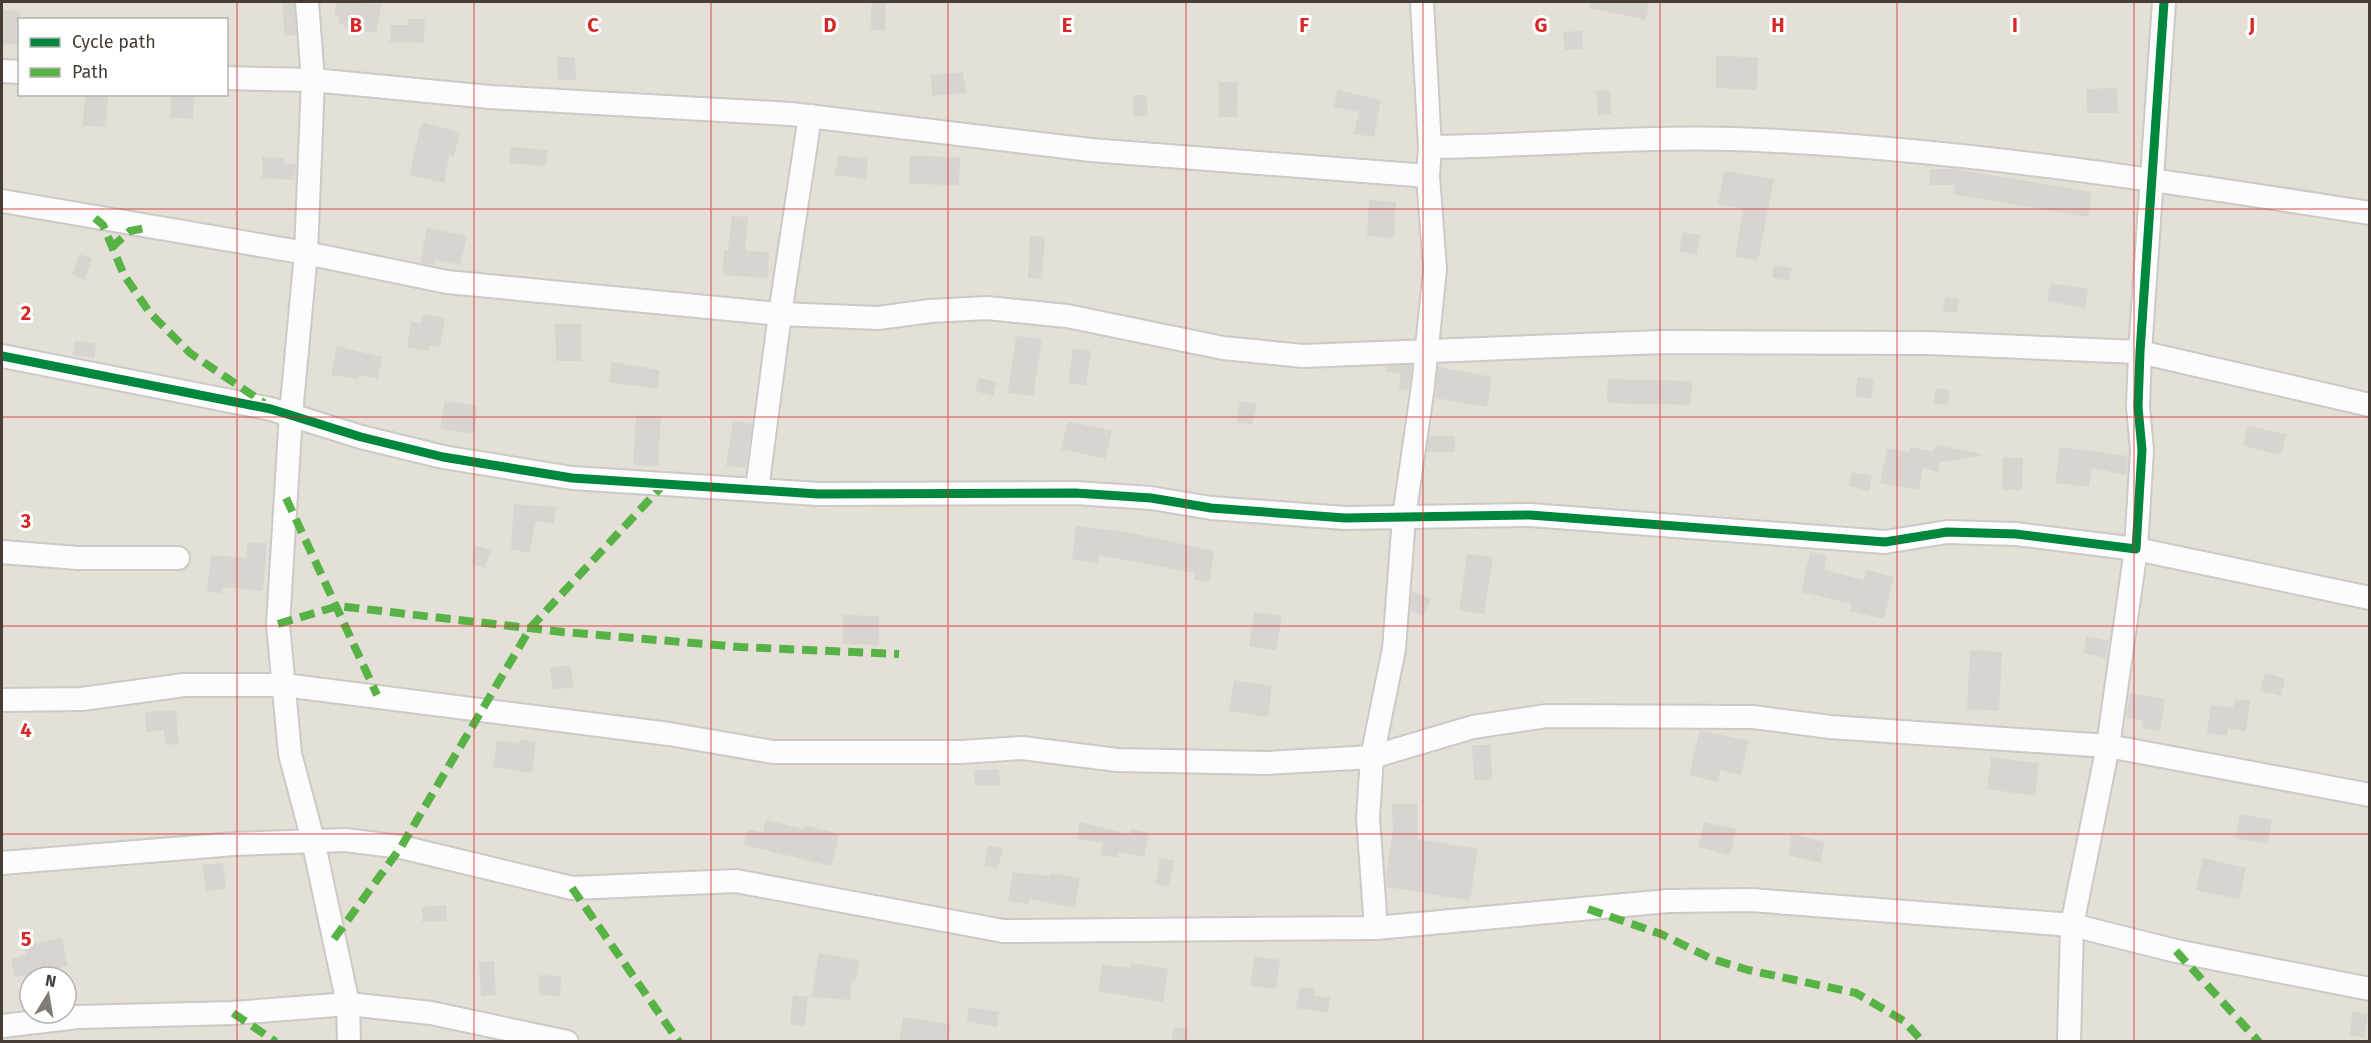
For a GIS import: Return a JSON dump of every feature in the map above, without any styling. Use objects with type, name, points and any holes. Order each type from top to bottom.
[{"type":"street","points":[[307,2],[313,80],[306,253],[291,414],[278,624],[290,754],[313,840],[348,1004],[349,1041]]},
{"type":"street","points":[[1376,928],[1368,818],[1372,757],[1394,649],[1404,517],[1427,350],[1435,269],[1428,176],[1430,147],[1422,2]]},
{"type":"street","points":[[2069,1041],[2072,925],[2108,746],[2136,549],[2142,450],[2138,407],[2140,352],[2164,2]]},
{"type":"street","points":[[2,71],[18,72]]},
{"type":"street","points":[[228,78],[313,80],[490,97],[810,116],[1091,150],[1428,176]]},
{"type":"street","points":[[757,489],[780,314],[810,116]]},
{"type":"street","points":[[1430,147],[1732,139],[1871,147],[2152,179],[2370,213]]},
{"type":"street","points":[[2,201],[306,253],[447,282],[780,314],[878,318],[930,311],[987,308],[1067,316],[1222,348],[1304,356],[1684,342],[1928,343],[2140,352],[2370,405]]},
{"type":"street","points":[[2,356],[291,414],[361,437],[443,456],[572,478],[818,494],[1075,493],[1151,498],[1211,508],[1334,518],[1530,515],[1885,542],[1947,532],[2016,534],[2136,549],[2370,598]]},
{"type":"street","points":[[2,552],[78,558],[178,558]]},
{"type":"street","points":[[2,700],[82,699],[184,685],[284,685],[669,734],[772,752],[816,754],[1022,748],[1117,760],[1266,763],[1372,757],[1473,727],[1546,716],[1753,717],[1830,727],[2108,746],[2370,795]]},
{"type":"street","points":[[2,863],[313,840],[345,840],[401,847],[572,888],[736,881],[1004,931],[1376,928],[1668,901],[1751,900],[2072,925],[2176,951],[2370,989]]},
{"type":"street","points":[[2,1026],[78,1017],[233,1013],[348,1004],[431,1013],[567,1041]]},
{"type":"shaded area","points":[[2,2],[2369,2],[2369,1041],[2,1041]]},
{"type":"building","points":[[294,2],[296,35],[284,36],[283,3]]},
{"type":"building","points":[[337,2],[382,4],[376,33],[344,28],[344,24],[338,23],[339,16],[334,15]]},
{"type":"building","points":[[872,2],[886,3],[885,31],[870,30]]},
{"type":"building","points":[[1590,2],[1649,2],[1646,20],[1589,8]]},
{"type":"building","points":[[2,10],[20,11],[18,45],[2,44]]},
{"type":"building","points":[[408,19],[425,19],[424,43],[390,42],[390,25],[408,25]]},
{"type":"building","points":[[1582,31],[1583,49],[1565,50],[1563,32]]},
{"type":"building","points":[[1716,56],[1758,57],[1757,90],[1716,88]]},
{"type":"building","points":[[557,57],[575,57],[576,80],[558,80]]},
{"type":"building","points":[[963,72],[966,93],[932,96],[931,75]]},
{"type":"building","points":[[1219,82],[1238,82],[1237,117],[1219,117]]},
{"type":"building","points":[[2117,88],[2118,113],[2087,113],[2086,89]]},
{"type":"building","points":[[1337,90],[1381,100],[1374,137],[1354,134],[1359,112],[1334,107]]},
{"type":"building","points":[[1610,90],[1611,114],[1598,115],[1596,91]]},
{"type":"building","points":[[1133,95],[1147,95],[1148,116],[1133,116]]},
{"type":"building","points":[[85,96],[108,96],[106,127],[83,126]]},
{"type":"building","points":[[172,96],[195,96],[193,119],[170,118]]},
{"type":"building","points":[[422,122],[460,132],[454,157],[449,155],[444,183],[409,175]]},
{"type":"building","points":[[511,147],[548,150],[546,166],[509,163]]},
{"type":"building","points":[[838,155],[868,159],[866,179],[835,175]]},
{"type":"building","points":[[910,156],[960,157],[959,185],[909,184]]},
{"type":"building","points":[[262,157],[285,158],[284,164],[296,164],[295,180],[262,178]]},
{"type":"building","points":[[1930,169],[1954,169],[2092,192],[2088,217],[1953,194],[1955,185],[1930,185]]},
{"type":"building","points":[[1724,171],[1774,179],[1758,261],[1735,257],[1743,209],[1718,204]]},
{"type":"building","points":[[1369,200],[1396,202],[1394,238],[1367,236]]},
{"type":"building","points":[[732,216],[748,217],[745,251],[769,252],[768,278],[723,275],[724,250],[728,250]]},
{"type":"building","points":[[427,228],[467,236],[460,265],[436,260],[434,266],[420,262]]},
{"type":"building","points":[[1683,232],[1700,235],[1697,255],[1679,251]]},
{"type":"building","points":[[1030,236],[1045,237],[1042,279],[1028,278]]},
{"type":"building","points":[[79,254],[92,258],[85,280],[72,275]]},
{"type":"building","points":[[1774,265],[1792,268],[1789,281],[1772,278]]},
{"type":"building","points":[[2050,283],[2088,289],[2085,308],[2047,301]]},
{"type":"building","points":[[1945,296],[1959,299],[1957,313],[1943,311]]},
{"type":"building","points":[[423,314],[445,318],[440,347],[430,345],[428,351],[407,347],[411,321],[421,323]]},
{"type":"building","points":[[555,324],[581,324],[581,361],[556,361]]},
{"type":"building","points":[[1016,336],[1042,339],[1033,396],[1008,393]]},
{"type":"building","points":[[75,341],[96,343],[94,358],[73,355]]},
{"type":"building","points":[[337,346],[382,357],[378,379],[359,375],[358,379],[331,375]]},
{"type":"building","points":[[1073,348],[1091,351],[1086,386],[1068,383]]},
{"type":"building","points":[[612,362],[660,370],[657,389],[609,382]]},
{"type":"building","points":[[1412,365],[1409,390],[1399,389],[1401,374],[1385,371],[1386,366]]},
{"type":"building","points":[[1438,367],[1492,377],[1487,407],[1435,398]]},
{"type":"building","points":[[1858,377],[1874,379],[1871,399],[1855,396]]},
{"type":"building","points":[[979,378],[997,382],[993,396],[975,391]]},
{"type":"building","points":[[1608,379],[1692,381],[1691,405],[1607,403]]},
{"type":"building","points":[[1936,388],[1950,390],[1947,405],[1933,403]]},
{"type":"building","points":[[445,401],[478,406],[474,434],[440,429]]},
{"type":"building","points":[[1240,401],[1257,404],[1252,425],[1236,422]]},
{"type":"building","points":[[636,415],[661,417],[658,466],[633,465]]},
{"type":"building","points":[[733,421],[752,423],[746,468],[726,466]]},
{"type":"building","points":[[1068,421],[1112,431],[1105,459],[1061,449]]},
{"type":"building","points":[[2248,426],[2286,434],[2281,455],[2243,446]]},
{"type":"building","points":[[1429,436],[1455,436],[1455,452],[1427,452]]},
{"type":"building","points":[[1936,445],[1982,454],[1982,456],[1940,462],[1938,472],[1923,468],[1919,490],[1880,483],[1887,448],[1909,452],[1910,447],[1934,452]]},
{"type":"building","points":[[2060,447],[2128,456],[2126,475],[2092,468],[2089,487],[2055,483]]},
{"type":"building","points":[[2003,457],[2023,458],[2022,490],[2002,490]]},
{"type":"building","points":[[1852,472],[1872,476],[1869,491],[1849,486]]},
{"type":"building","points":[[514,504],[556,507],[554,524],[536,521],[529,553],[511,549]]},
{"type":"building","points":[[1076,526],[1127,532],[1214,551],[1210,582],[1194,580],[1195,573],[1099,555],[1098,563],[1072,559]]},
{"type":"building","points":[[248,542],[267,543],[263,591],[223,587],[222,593],[207,592],[211,555],[246,558]]},
{"type":"building","points":[[476,546],[491,550],[485,568],[471,563]]},
{"type":"building","points":[[1810,552],[1827,556],[1824,570],[1864,580],[1867,570],[1894,577],[1884,619],[1850,611],[1852,604],[1801,592]]},
{"type":"building","points":[[1467,554],[1493,557],[1484,614],[1459,610]]},
{"type":"building","points":[[1412,591],[1431,599],[1423,616],[1410,611]]},
{"type":"building","points":[[1254,612],[1282,616],[1276,650],[1249,646]]},
{"type":"building","points":[[843,615],[879,616],[879,645],[843,644]]},
{"type":"building","points":[[2087,636],[2109,641],[2106,658],[2083,653]]},
{"type":"building","points":[[1970,650],[2002,652],[1999,711],[1967,709]]},
{"type":"building","points":[[570,665],[574,687],[553,690],[550,668]]},
{"type":"building","points":[[2265,673],[2285,679],[2281,696],[2260,691]]},
{"type":"building","points":[[1234,680],[1272,686],[1268,717],[1229,711]]},
{"type":"building","points":[[2130,693],[2165,699],[2160,731],[2141,728],[2143,720],[2126,718]]},
{"type":"building","points":[[2234,699],[2250,701],[2246,731],[2228,729],[2227,736],[2207,733],[2211,705],[2233,708]]},
{"type":"building","points":[[176,710],[179,744],[165,745],[164,730],[146,732],[145,712]]},
{"type":"building","points":[[1700,730],[1749,741],[1741,775],[1720,770],[1718,782],[1689,775]]},
{"type":"building","points":[[520,739],[536,742],[532,773],[493,767],[497,740],[519,744]]},
{"type":"building","points":[[1472,745],[1491,745],[1492,780],[1474,780]]},
{"type":"building","points":[[1991,757],[2039,763],[2035,796],[1987,789]]},
{"type":"building","points":[[999,769],[1000,786],[975,786],[974,770]]},
{"type":"building","points":[[1392,804],[1417,804],[1418,839],[1478,849],[1470,901],[1387,887],[1386,876],[1393,831]]},
{"type":"building","points":[[2240,814],[2272,820],[2268,844],[2235,838]]},
{"type":"building","points":[[766,820],[803,829],[804,825],[839,834],[831,866],[744,845],[748,829],[763,833]]},
{"type":"building","points":[[1079,822],[1130,834],[1131,829],[1149,833],[1144,857],[1119,852],[1118,858],[1101,855],[1103,843],[1077,839]]},
{"type":"building","points":[[1704,822],[1736,829],[1730,855],[1698,847]]},
{"type":"building","points":[[1792,834],[1825,842],[1820,863],[1788,855]]},
{"type":"building","points":[[988,845],[1003,848],[998,869],[984,866]]},
{"type":"building","points":[[1160,858],[1174,861],[1169,887],[1155,884]]},
{"type":"building","points":[[2203,858],[2246,868],[2239,899],[2196,890]]},
{"type":"building","points":[[223,863],[226,889],[206,891],[203,865]]},
{"type":"building","points":[[1013,872],[1050,876],[1051,873],[1080,878],[1075,908],[1029,899],[1029,904],[1008,901]]},
{"type":"building","points":[[446,905],[447,921],[422,922],[422,907]]},
{"type":"building","points":[[62,938],[68,965],[18,965],[18,976],[15,977],[11,959],[26,955],[24,946]]},
{"type":"building","points":[[819,953],[860,961],[856,981],[852,980],[850,1000],[811,997]]},
{"type":"building","points":[[1255,956],[1280,960],[1276,989],[1250,986]]},
{"type":"building","points":[[494,961],[496,995],[481,996],[479,962]]},
{"type":"building","points":[[1131,963],[1168,969],[1163,1002],[1098,991],[1102,964],[1130,968]]},
{"type":"building","points":[[539,975],[561,976],[560,996],[539,995]]},
{"type":"building","points":[[1300,987],[1315,989],[1314,995],[1330,998],[1328,1013],[1296,1008]]},
{"type":"building","points":[[793,995],[808,997],[805,1026],[790,1024]]},
{"type":"building","points":[[969,1007],[999,1012],[997,1027],[967,1021]]},
{"type":"building","points":[[2353,1011],[2368,1014],[2364,1038],[2349,1035]]},
{"type":"building","points":[[903,1017],[951,1024],[948,1041],[899,1041]]},
{"type":"building","points":[[1173,1027],[1188,1028],[1187,1041],[1172,1041]]},
{"type":"marked path","points":[[95,218],[103,225],[124,275],[150,313],[190,353],[264,403]]},
{"type":"marked path","points":[[111,248],[130,231],[150,227]]},
{"type":"marked path","points":[[334,939],[401,847],[531,627],[664,484]]},
{"type":"marked path","points":[[286,498],[377,695]]},
{"type":"marked path","points":[[278,624],[338,606],[563,632],[740,647],[899,654]]},
{"type":"marked path","points":[[572,888],[679,1042]]},
{"type":"marked path","points":[[1588,909],[1661,934],[1712,959],[1748,970],[1856,993],[1904,1021],[1923,1042]]},
{"type":"marked path","points":[[2176,951],[2259,1042]]},
{"type":"marked path","points":[[233,1013],[276,1042]]},
{"type":"cycle path","points":[[2,356],[271,409],[361,437],[443,457],[572,478],[818,494],[1075,493],[1151,498],[1211,508],[1345,518],[1530,515],[1885,542],[1947,532],[2016,534],[2136,549],[2142,450],[2138,407],[2140,352],[2164,2]]}]
